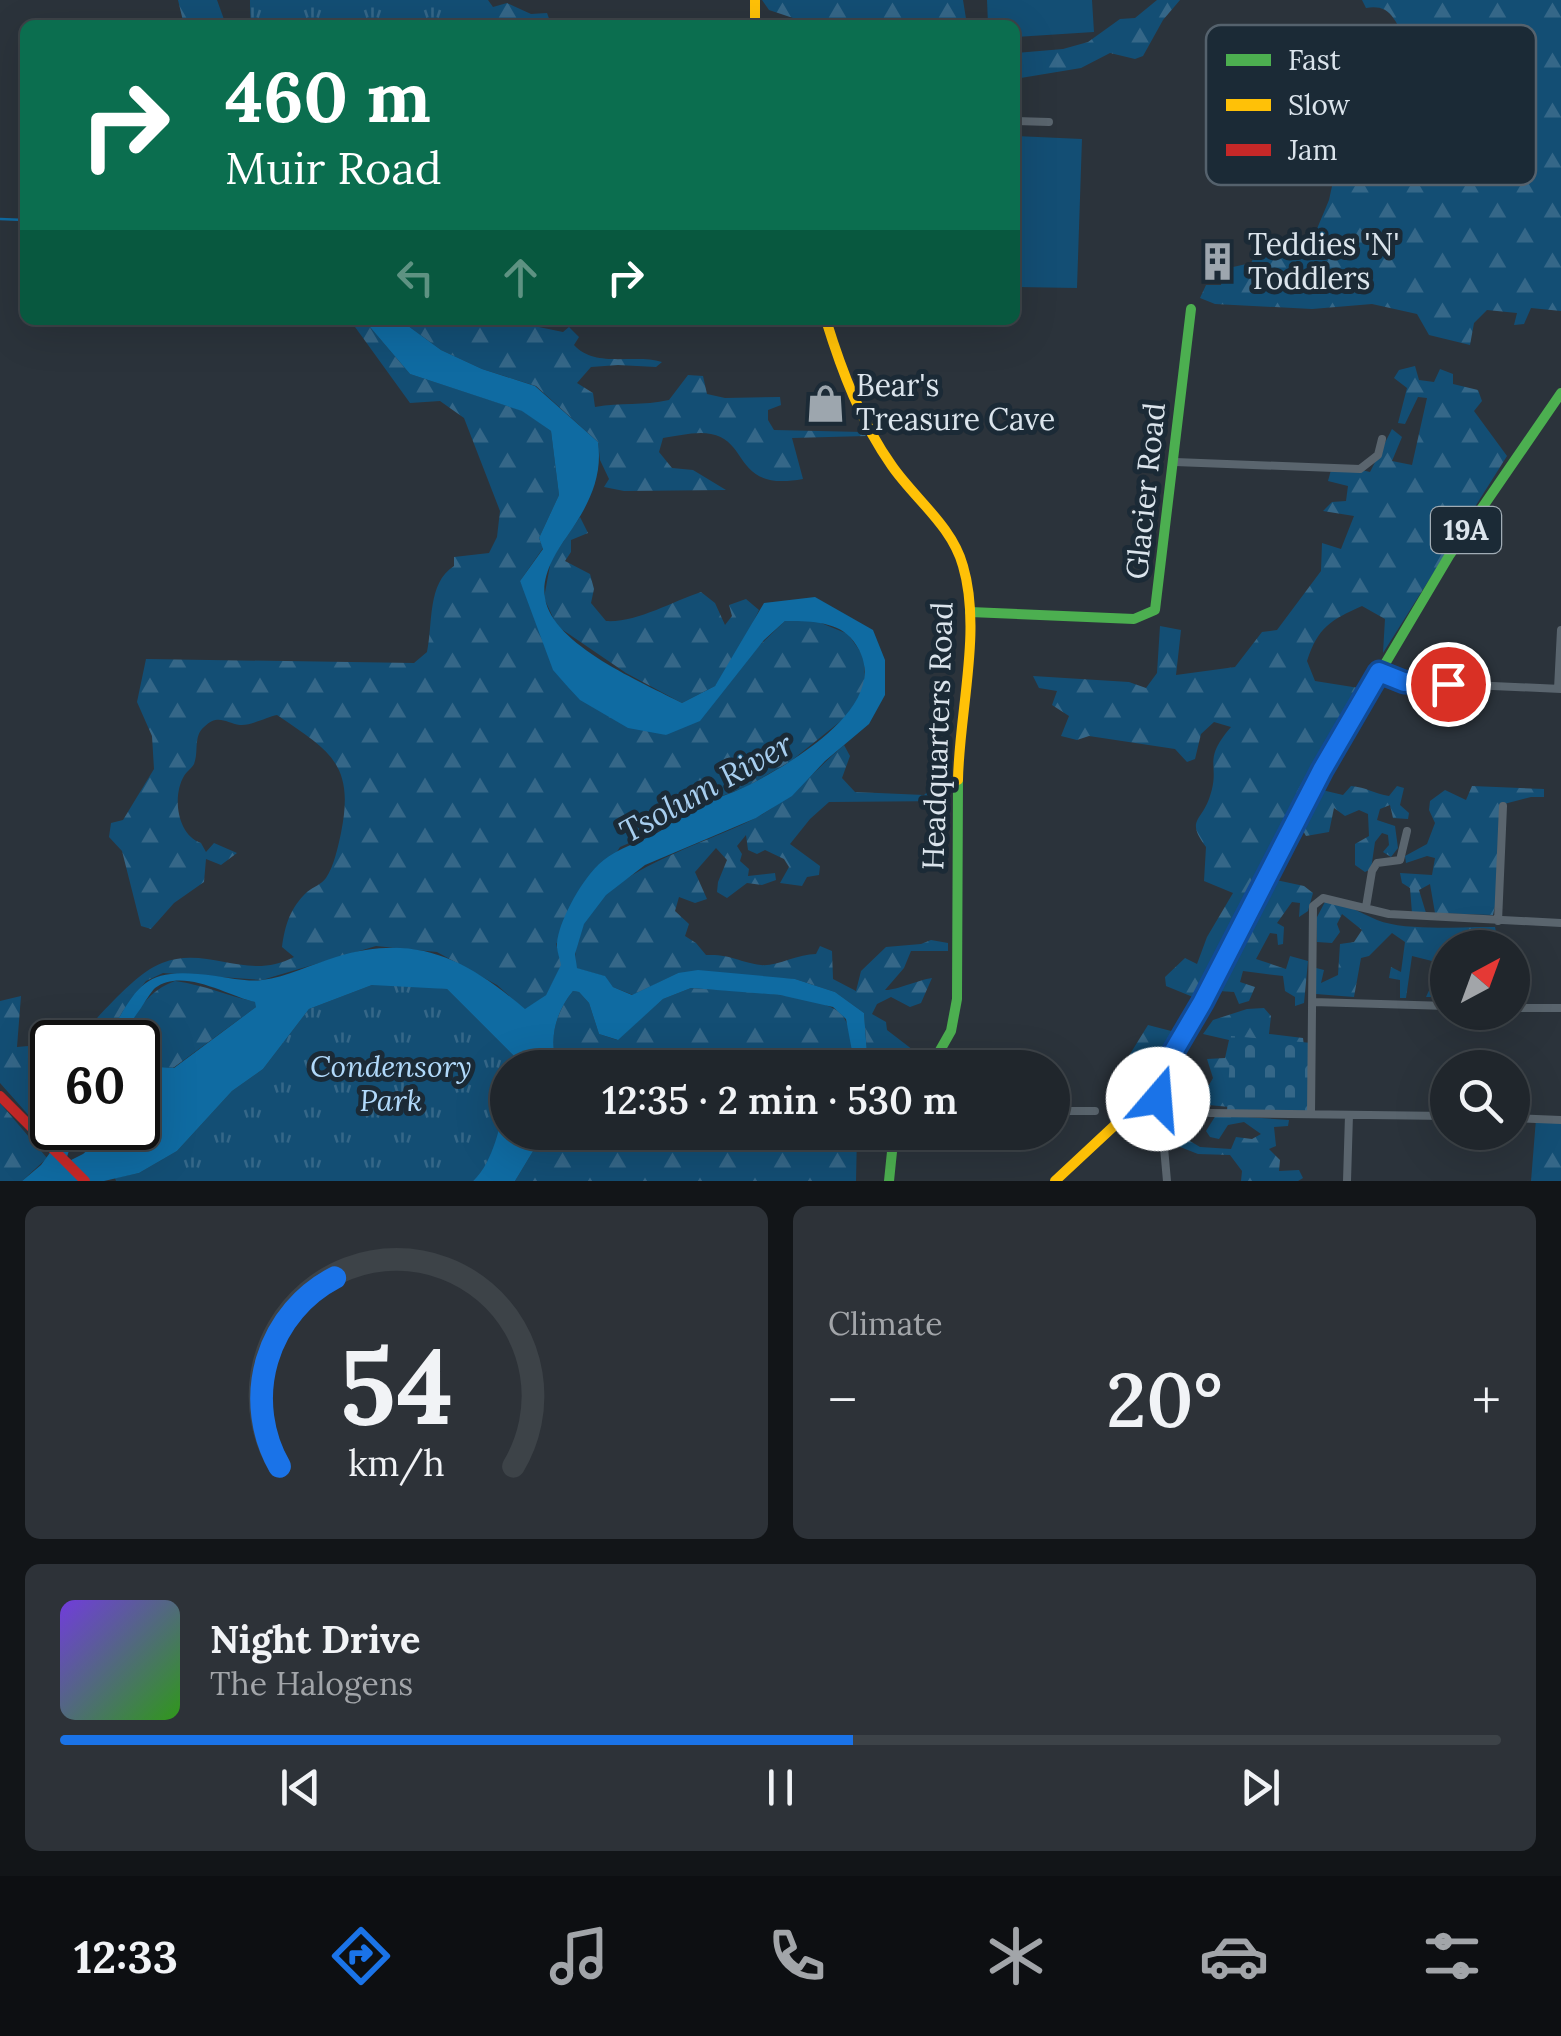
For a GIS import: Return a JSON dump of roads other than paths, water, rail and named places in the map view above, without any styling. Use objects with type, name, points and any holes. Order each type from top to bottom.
[{"type":"main road","name":"Glacier Road","points":[[970,612],[1134,619],[1155,610],[1190,309]]},
{"type":"main road","name":"Headquarters Road","points":[[828,325],[847,381],[878,446],[961,559],[968,580],[970,612],[958,764],[958,999],[951,1031],[940,1050]]},
{"type":"main road","name":"19A","points":[[1055,1181],[1130,1112],[1162,1071],[1202,1003],[1322,770],[1379,672],[1449,556],[1561,393]]},
{"type":"main road","points":[[1162,1071],[1158,1099],[1171,1112]]},
{"type":"main road","points":[[0,1096],[84,1181]]},
{"type":"main road","points":[[888,1181],[892,1150]]},
{"type":"street","points":[[1020,121],[1050,122]]},
{"type":"street","points":[[1175,462],[1360,468],[1378,454],[1382,439]]},
{"type":"street","points":[[1379,672],[1404,682],[1559,689],[1561,630]]},
{"type":"street","points":[[1498,921],[1503,806]]},
{"type":"street","points":[[1366,908],[1372,871],[1377,863],[1400,860],[1406,831]]},
{"type":"street","points":[[1311,1114],[1314,906],[1323,898],[1388,914],[1561,924]]},
{"type":"street","points":[[1313,1002],[1430,1005]]},
{"type":"street","points":[[1530,1008],[1561,1008]]},
{"type":"street","points":[[1070,1110],[1095,1111]]},
{"type":"street","points":[[1130,1112],[1430,1116]]},
{"type":"street","points":[[1347,1181],[1349,1114]]},
{"type":"street","points":[[1530,1119],[1561,1120]]},
{"type":"street","points":[[1162,1136],[1167,1181]]},
{"type":"waterway","points":[[0,219],[20,220]]},
{"type":"place","name":"Teddies 'N' Toddlers","points":[[1218,262]]},
{"type":"place","name":"Bear's Treasure Cave","points":[[826,403]]},
{"type":"water label","name":"Tsolum River","points":[[706,788]]},
{"type":"park label","name":"Condensory Park","points":[[391,1084]]}]
